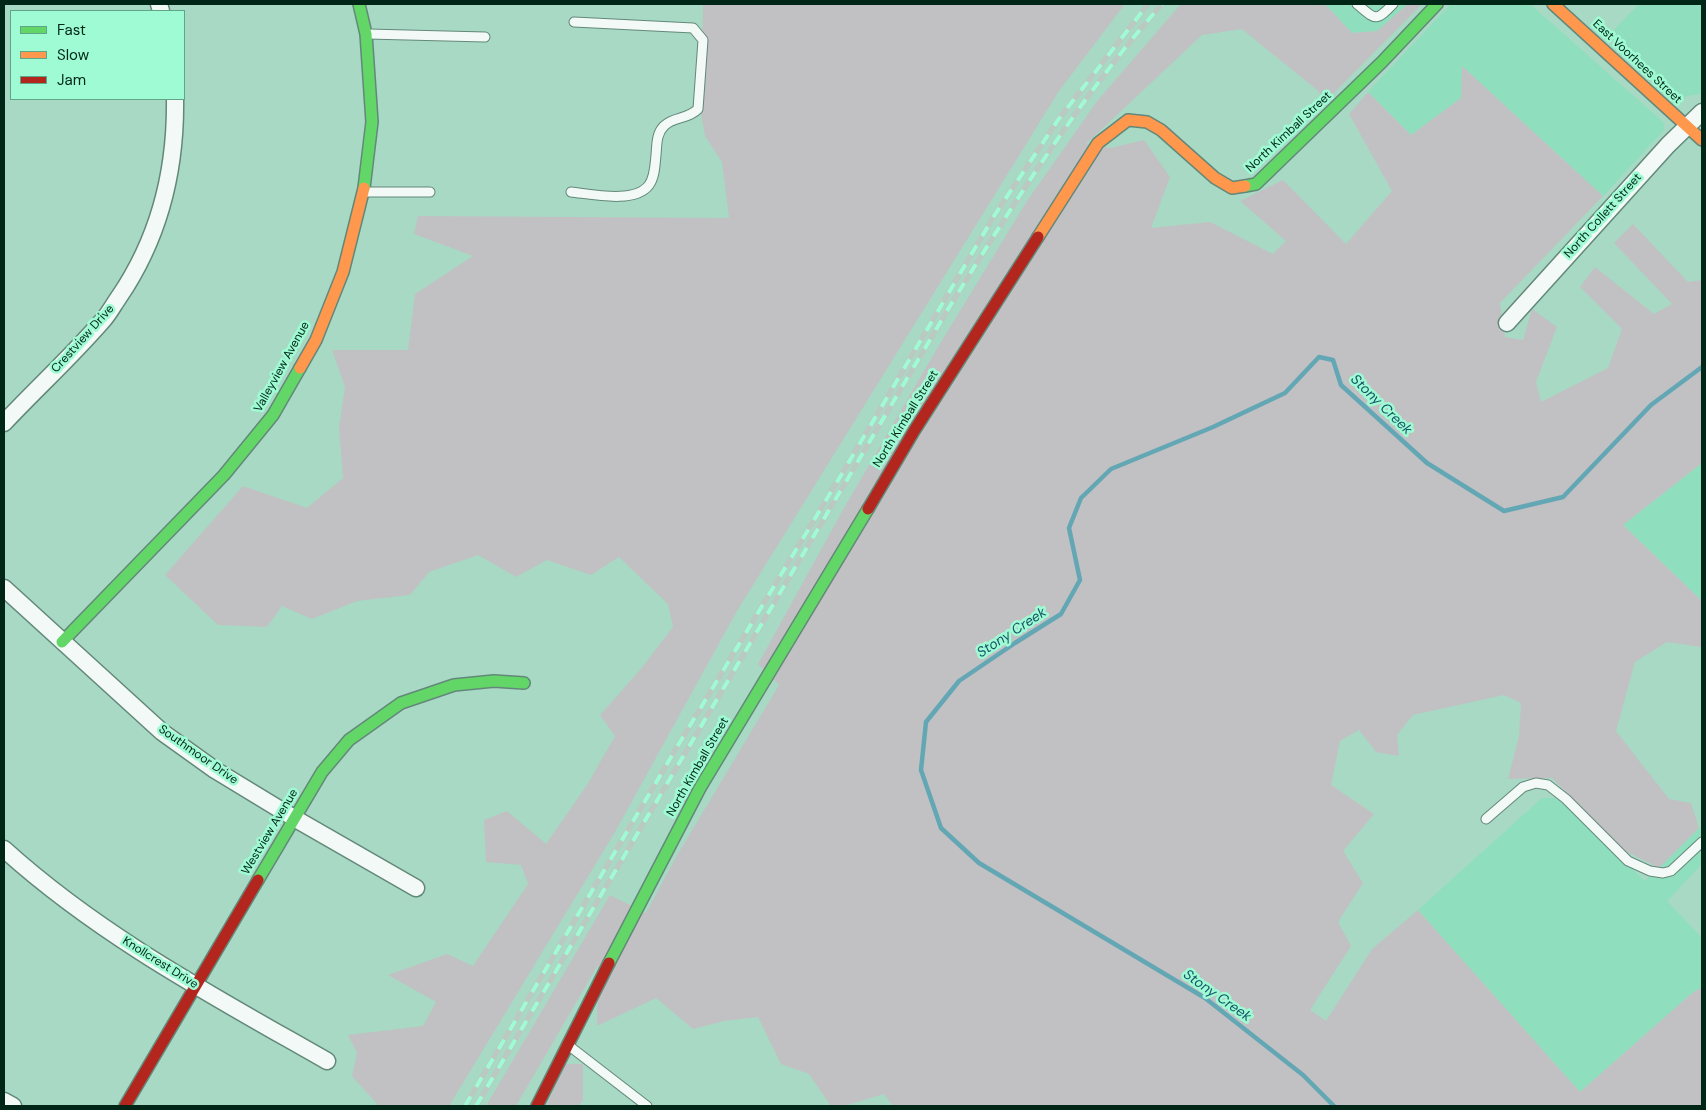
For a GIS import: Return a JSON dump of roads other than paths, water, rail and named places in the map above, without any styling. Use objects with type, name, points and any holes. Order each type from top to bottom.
[{"type":"street","name":"Valleyview Avenue","points":[[62,642],[224,475],[273,415],[319,331],[343,272],[364,192],[372,122],[366,34],[359,4]]},
{"type":"street","name":"North Kimball Street","points":[[537,1106],[567,1044],[700,788],[914,431],[1098,143],[1128,120],[1146,122],[1161,130],[1215,178],[1232,188],[1256,184],[1382,62],[1437,4]]},
{"type":"street","name":"East Voorhees Street","points":[[1553,4],[1702,140]]},
{"type":"street","name":"Crestview Drive","points":[[4,423],[105,318],[133,277],[155,229],[168,182],[175,132],[175,100]]},
{"type":"street","name":"North Collett Street","points":[[1507,322],[1668,145],[1702,112]]},
{"type":"street","name":"Southmoor Drive","points":[[4,588],[162,732],[215,770],[416,888]]},
{"type":"street","name":"Westview Avenue","points":[[125,1106],[322,772],[350,740],[402,703],[454,685],[494,681],[524,683]]},
{"type":"street","name":"Knollcrest Drive","points":[[4,849],[35,877],[115,936],[195,986],[327,1061]]},
{"type":"street","points":[[4,1101],[13,1106]]},
{"type":"lane","points":[[1358,4],[1373,17],[1384,14],[1393,4]]},
{"type":"lane","points":[[571,192],[617,197],[639,194],[649,185],[655,169],[658,135],[665,125],[676,118],[691,116],[698,109],[703,40],[694,28],[574,22]]},
{"type":"lane","points":[[366,34],[485,37]]},
{"type":"lane","points":[[364,192],[430,192]]},
{"type":"lane","points":[[1486,819],[1523,787],[1536,784],[1548,785],[1566,798],[1628,861],[1650,872],[1663,873],[1671,871],[1702,842]]},
{"type":"lane","points":[[567,1044],[647,1106]]},
{"type":"waterway","name":"Stony Creek","points":[[1334,1106],[1303,1075],[1205,998],[979,863],[941,828],[921,770],[926,722],[959,681],[1061,614],[1080,580],[1069,528],[1081,498],[1111,469],[1213,427],[1285,393],[1319,357],[1333,360],[1341,385],[1427,463],[1504,511],[1563,497],[1651,405],[1702,367]]},
{"type":"railway","points":[[465,1106],[994,216],[1058,120],[1148,4]]},
{"type":"railway","points":[[476,1106],[974,267],[1076,112],[1132,39],[1162,4]]}]
